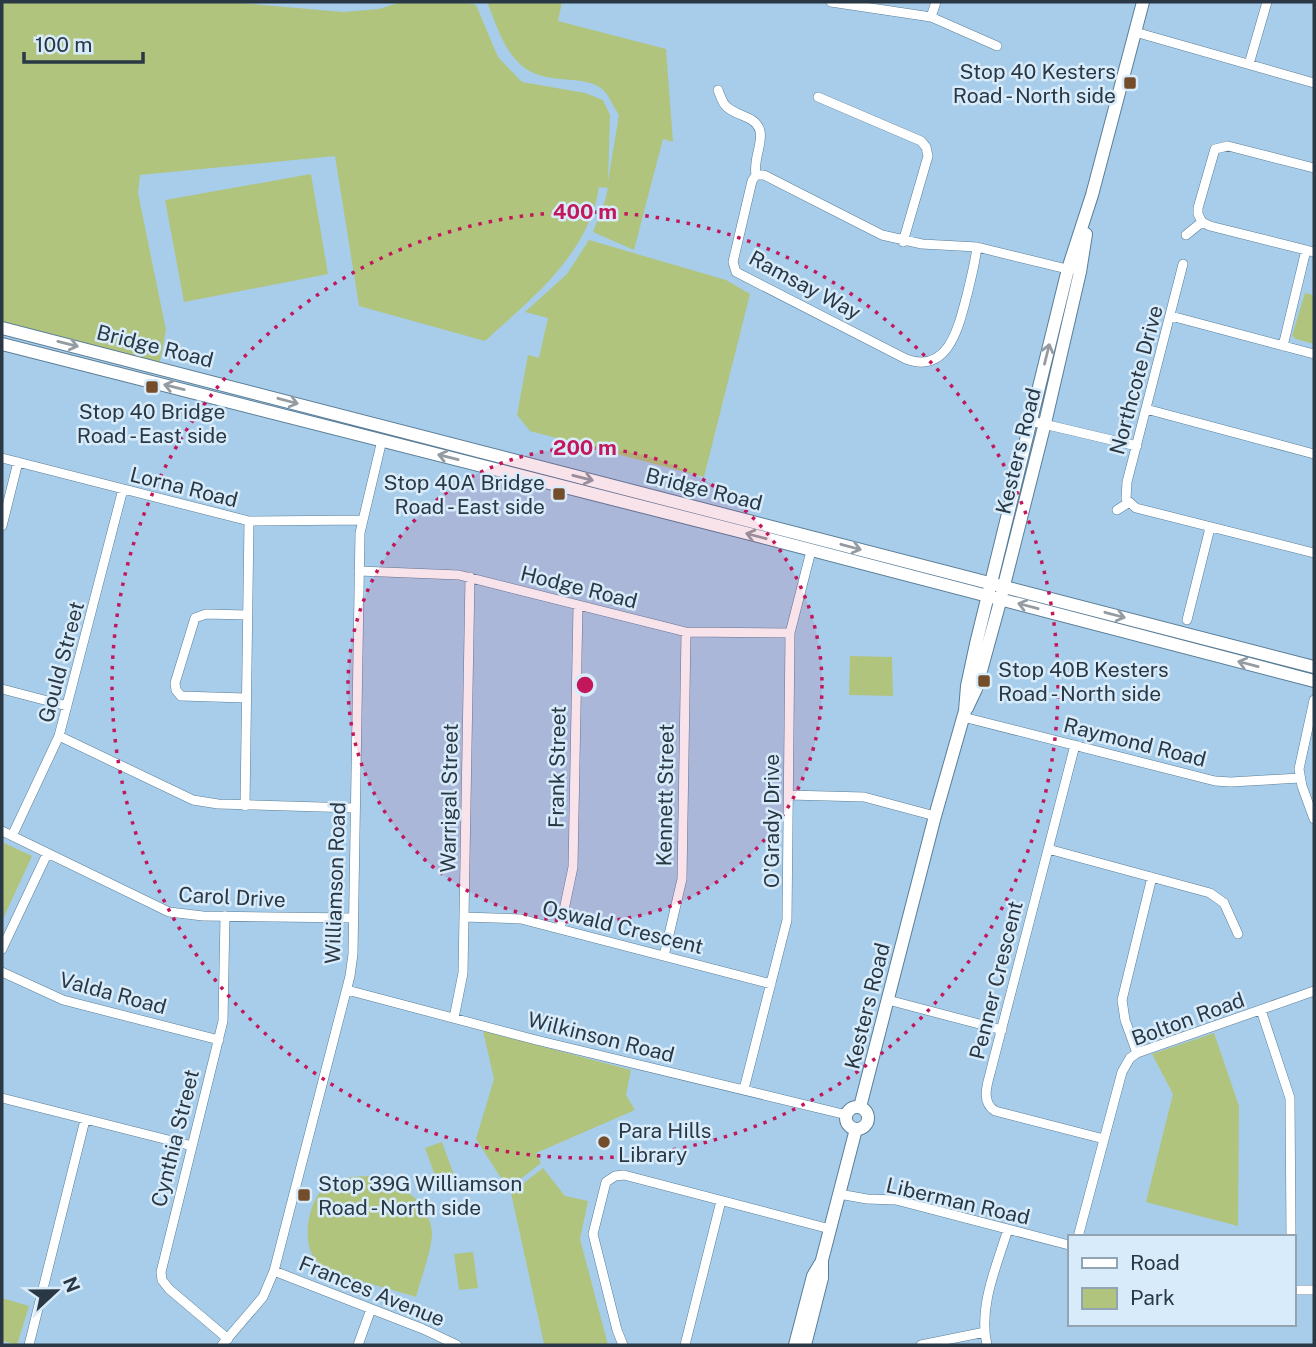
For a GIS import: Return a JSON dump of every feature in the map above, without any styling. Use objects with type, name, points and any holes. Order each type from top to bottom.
[{"type":"main road","name":"Kesters Road","points":[[860,1107],[964,714],[967,686],[996,591],[1031,421],[1074,270],[1143,2]]},
{"type":"main road","name":"Kesters Road","points":[[996,591],[1010,563],[1045,423],[1074,270]]},
{"type":"main road","name":"Bridge Road","points":[[2,328],[386,426],[516,467],[811,551],[996,591],[1025,592],[1314,667]]},
{"type":"main road","name":"Bridge Road","points":[[2,344],[383,440],[516,467],[814,537],[1314,681]]},
{"type":"main road","points":[[258,408],[261,394]]},
{"type":"main road","points":[[383,440],[386,426]]},
{"type":"main road","points":[[811,551],[814,537]]},
{"type":"main road","points":[[1010,563],[1025,592]]},
{"type":"main road","points":[[860,1107],[867,1112],[868,1120],[864,1127],[856,1129],[848,1124],[847,1115],[853,1108],[860,1107]]},
{"type":"main road","points":[[805,1345],[822,1279],[822,1260],[856,1129]]},
{"type":"main road","points":[[795,1345],[813,1276],[822,1260]]},
{"type":"street","points":[[831,2],[931,17],[997,46]]},
{"type":"street","points":[[931,17],[936,2]]},
{"type":"street","points":[[1249,64],[1267,2]]},
{"type":"street","points":[[1135,32],[1314,83]]},
{"type":"street","points":[[718,90],[725,105],[749,118],[759,127],[761,134],[754,164],[756,175],[764,174],[774,178],[882,235],[903,242],[976,247],[1074,270]]},
{"type":"street","points":[[818,97],[921,141],[926,147],[928,156],[903,242]]},
{"type":"street","points":[[1283,346],[1310,251],[1210,226],[1202,222],[1198,208],[1215,149],[1227,146],[1314,168]]},
{"type":"street","name":"Ramsay Way","points":[[756,175],[749,188],[733,262],[736,272],[914,361],[930,361],[938,357],[953,340],[959,327],[976,260],[976,247]]},
{"type":"street","points":[[1186,235],[1202,222]]},
{"type":"street","name":"Northcote Drive","points":[[1128,503],[1126,491],[1183,264]]},
{"type":"street","points":[[1171,316],[1314,354]]},
{"type":"street","points":[[1146,409],[1314,454]]},
{"type":"street","points":[[1031,421],[1137,446]]},
{"type":"street","name":"Williamson Road","points":[[225,1342],[263,1297],[274,1271],[347,990],[353,954],[362,520],[383,440]]},
{"type":"street","name":"Lorna Road","points":[[2,458],[249,521],[362,520]]},
{"type":"street","points":[[2,526],[18,462]]},
{"type":"street","name":"Gould Street","points":[[12,836],[60,736],[123,489]]},
{"type":"street","points":[[1117,510],[1128,503],[1136,508],[1314,554]]},
{"type":"street","points":[[245,806],[249,521]]},
{"type":"street","points":[[1187,620],[1210,528]]},
{"type":"street","name":"O'Grady Drive","points":[[744,1089],[787,919],[790,633],[811,551]]},
{"type":"street","name":"Hodge Road","points":[[359,571],[470,577],[686,632],[790,633]]},
{"type":"street","name":"Warrigal Street","points":[[454,1018],[462,981],[470,577]]},
{"type":"street","name":"Frank Street","points":[[561,929],[573,874],[578,605]]},
{"type":"street","points":[[246,698],[181,696],[175,683],[195,618],[205,614],[247,615]]},
{"type":"street","name":"Kennett Street","points":[[664,956],[682,879],[686,632]]},
{"type":"street","points":[[2,689],[67,706]]},
{"type":"street","points":[[1314,700],[1301,756],[1300,778],[1314,819]]},
{"type":"street","name":"Raymond Road","points":[[964,714],[1074,746],[1222,782],[1300,778]]},
{"type":"street","points":[[60,736],[187,798],[211,804],[355,808]]},
{"type":"street","name":"Penner Crescent","points":[[1074,746],[986,1095],[988,1106],[995,1111],[1104,1139]]},
{"type":"street","points":[[789,795],[864,797],[935,816]]},
{"type":"street","name":"Carol Drive","points":[[2,831],[169,912],[225,916],[353,918]]},
{"type":"street","points":[[1048,849],[1204,891],[1219,898],[1226,906],[1238,934]]},
{"type":"street","points":[[2,949],[47,854]]},
{"type":"street","points":[[1137,1053],[1125,1020],[1122,1000],[1152,877]]},
{"type":"street","name":"Cynthia Street","points":[[225,916],[224,1011],[219,1040],[162,1261],[161,1276],[169,1289],[225,1342]]},
{"type":"street","name":"Oswald Crescent","points":[[464,917],[514,919],[561,929],[771,984]]},
{"type":"street","name":"Valda Road","points":[[2,972],[57,998],[219,1040]]},
{"type":"street","name":"Wilkinson Road","points":[[347,990],[847,1115]]},
{"type":"street","name":"Bolton Road","points":[[1079,1235],[1122,1072],[1130,1058],[1137,1053],[1314,991]]},
{"type":"street","points":[[888,1000],[1002,1030]]},
{"type":"street","points":[[1261,1010],[1290,1098],[1291,1235]]},
{"type":"street","points":[[2,1098],[192,1146]]},
{"type":"street","points":[[29,1345],[85,1120]]},
{"type":"street","points":[[623,1345],[594,1237],[601,1195],[607,1182],[615,1177],[624,1175],[830,1229]]},
{"type":"street","name":"Liberman Road","points":[[839,1194],[896,1200],[1068,1245]]},
{"type":"street","points":[[685,1345],[721,1201]]},
{"type":"street","points":[[987,1345],[985,1332],[989,1294],[1007,1229]]},
{"type":"street","name":"Frances Avenue","points":[[274,1271],[424,1329],[457,1345]]},
{"type":"street","points":[[1295,1290],[1314,1290]]},
{"type":"street","points":[[358,1345],[371,1309]]},
{"type":"street","points":[[921,1345],[985,1332]]},
{"type":"green space","points":[[2,2],[229,2],[343,12],[379,9],[401,2],[464,2],[476,5],[498,57],[522,82],[585,93],[603,100],[610,115],[608,181],[619,115],[606,93],[601,88],[582,81],[550,78],[529,71],[520,64],[504,42],[487,2],[562,2],[558,21],[666,49],[673,142],[663,139],[634,250],[593,232],[608,188],[599,187],[584,233],[571,254],[539,291],[485,341],[359,306],[335,156],[140,175],[138,193],[166,330],[159,367],[2,328]]},
{"type":"green space","points":[[311,174],[328,274],[184,302],[165,200]]},
{"type":"green space","points":[[589,240],[726,280],[750,294],[704,477],[530,431],[517,415],[528,355],[539,358],[548,318],[525,312],[567,274]]},
{"type":"green space","points":[[1305,293],[1314,295],[1314,344],[1292,336]]},
{"type":"green space","points":[[850,656],[892,657],[893,696],[849,695]]},
{"type":"green space","points":[[2,842],[32,856],[2,921]]},
{"type":"green space","points":[[483,1031],[631,1070],[626,1095],[635,1110],[536,1153],[541,1163],[508,1189],[476,1139],[494,1079]]},
{"type":"green space","points":[[1214,1033],[1239,1106],[1238,1226],[1146,1202],[1173,1094],[1152,1054]]},
{"type":"green space","points":[[442,1142],[454,1175],[437,1181],[425,1148]]},
{"type":"green space","points":[[543,1168],[565,1196],[588,1201],[580,1239],[608,1345],[544,1344],[511,1193]]},
{"type":"green space","points":[[371,1176],[392,1183],[411,1195],[419,1202],[430,1220],[430,1246],[416,1297],[338,1273],[318,1262],[312,1255],[308,1221],[322,1190],[329,1184],[349,1177]]},
{"type":"green space","points":[[473,1252],[478,1288],[459,1290],[454,1254]]},
{"type":"green space","points":[[2,1298],[29,1306],[17,1345],[2,1341]]},
{"type":"place","name":"Stop 40 Kesters Road - North side","points":[[1130,83]]},
{"type":"place","name":"Stop 40 Bridge Road - East side","points":[[152,387]]},
{"type":"place","name":"Stop 40A Bridge Road - East side","points":[[559,494]]},
{"type":"place","name":"Stop 40B Kesters Road - North side","points":[[984,681]]},
{"type":"place","name":"Para Hills Library","points":[[604,1142]]},
{"type":"place","name":"Stop 39G Williamson Road - North side","points":[[304,1195]]}]
